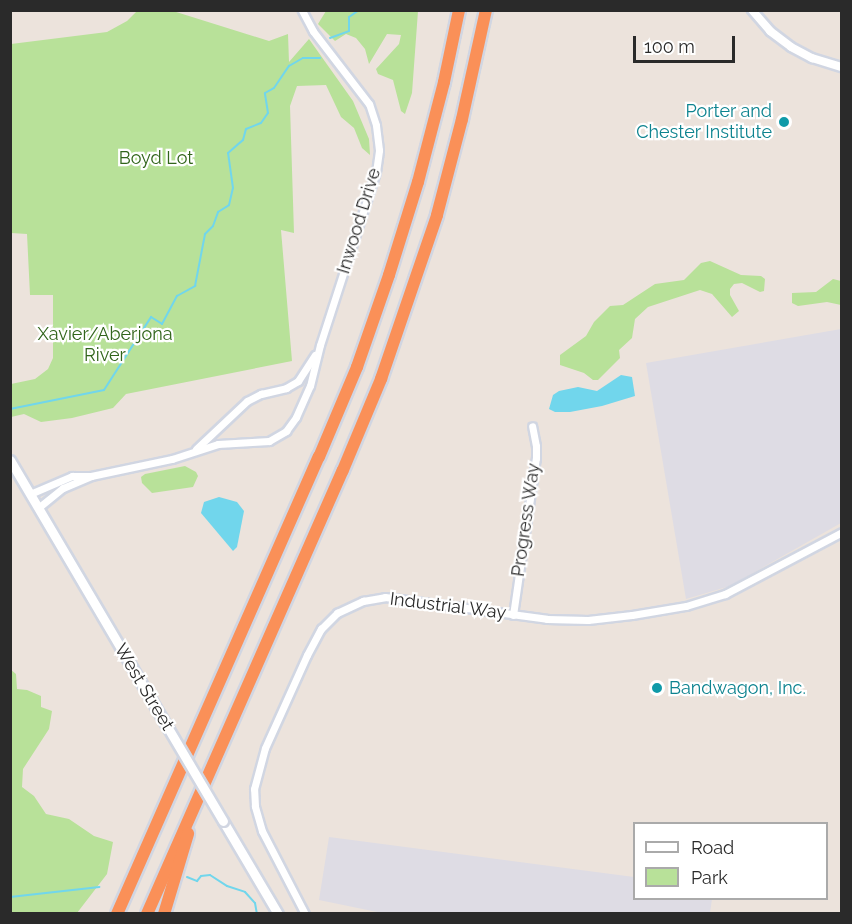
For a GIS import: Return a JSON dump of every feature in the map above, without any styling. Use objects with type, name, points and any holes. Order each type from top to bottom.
[{"type":"highway","points":[[117,914],[357,367],[418,182],[459,10]]},
{"type":"highway","points":[[147,914],[353,448],[398,332],[448,174],[486,10]]},
{"type":"highway","points":[[164,914],[183,855],[196,802]]},
{"type":"main road","name":"West Street","points":[[10,460],[278,914]]},
{"type":"street","name":"Inwood Drive","points":[[38,508],[63,488],[91,476],[231,442],[267,442],[284,433],[301,408],[310,386],[320,345],[376,172],[379,142],[374,117],[364,97],[313,31],[302,10]]},
{"type":"street","points":[[752,10],[770,31],[791,47],[812,58],[842,67]]},
{"type":"street","name":"Inwood Drive","points":[[192,452],[247,401],[261,393],[286,388],[298,381],[320,345]]},
{"type":"street","name":"Progress Way","points":[[513,615],[536,458],[536,446],[531,426]]},
{"type":"street","name":"Inwood Drive","points":[[30,494],[72,476],[91,476]]},
{"type":"street","name":"Industrial Way","points":[[305,914],[266,839],[256,812],[254,789],[269,740],[321,629],[347,607],[380,597],[412,599],[513,615],[588,620],[632,615],[699,603],[745,585],[842,532]]},
{"type":"shaded area","points":[[841,329],[841,523],[730,586],[686,599],[646,363]]},
{"type":"shaded area","points":[[329,837],[633,877],[633,900],[712,900],[710,913],[382,913],[319,900]]},
{"type":"green space","name":"Boyd Lot","points":[[137,11],[173,11],[269,41],[288,34],[289,62],[309,39],[353,101],[369,139],[370,155],[362,148],[354,128],[341,117],[326,85],[297,86],[290,106],[294,233],[281,230],[292,361],[126,394],[113,408],[72,418],[41,422],[24,414],[11,417],[11,384],[35,379],[48,369],[53,358],[53,295],[30,295],[27,234],[11,233],[11,44],[107,32],[127,21]]},
{"type":"green space","points":[[326,11],[418,11],[412,93],[405,114],[401,111],[393,80],[378,74],[376,69],[399,44],[401,35],[387,34],[369,64],[365,49],[356,38],[346,34],[335,41],[318,24]]},
{"type":"green space","points":[[710,261],[741,275],[761,276],[765,279],[764,291],[760,292],[742,283],[734,284],[730,289],[730,295],[739,311],[732,317],[712,294],[700,290],[648,307],[635,319],[632,338],[619,350],[620,358],[598,380],[593,380],[584,373],[560,365],[560,355],[586,336],[594,322],[610,306],[623,305],[655,284],[684,280],[701,263]]},
{"type":"green space","points":[[833,279],[841,281],[841,305],[827,302],[798,306],[792,303],[792,293],[816,292]]},
{"type":"green space","points":[[185,466],[196,472],[198,476],[193,487],[152,493],[142,483],[141,477],[145,474]]},
{"type":"green space","points":[[10,669],[16,674],[17,689],[27,690],[41,696],[41,707],[52,711],[49,729],[23,769],[22,787],[34,796],[46,814],[69,819],[94,836],[113,842],[107,874],[77,913],[11,913]]},
{"type":"water","points":[[621,375],[632,377],[635,396],[602,406],[570,412],[555,412],[549,409],[553,395],[559,391],[578,387],[597,391]]},
{"type":"water","points":[[219,497],[237,502],[244,511],[237,547],[233,551],[201,513],[204,502]]},
{"type":"waterway","points":[[330,38],[349,31],[349,17],[359,10]]},
{"type":"waterway","points":[[10,409],[104,390],[151,317],[162,324],[177,296],[195,286],[205,234],[213,226],[218,212],[229,205],[233,188],[228,153],[243,140],[246,129],[261,123],[268,113],[265,93],[274,88],[289,66],[303,58],[320,58]]},
{"type":"waterway","points":[[187,877],[197,881],[201,876],[210,875],[227,886],[245,892],[255,903],[257,914]]},
{"type":"waterway","points":[[10,897],[99,887]]},
{"type":"place","name":"Porter and Chester Institute","points":[[784,122]]},
{"type":"place","name":"Bandwagon, Inc.","points":[[657,688]]},
{"type":"park label","name":"Xavier/Aberjona River","points":[[105,345]]}]
